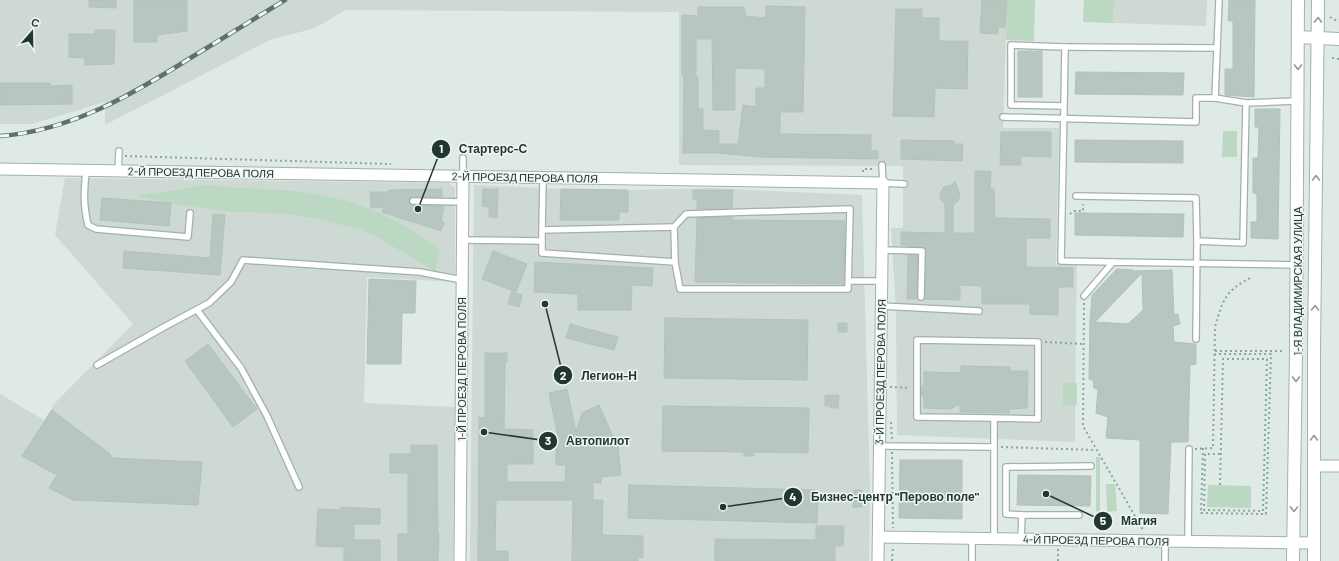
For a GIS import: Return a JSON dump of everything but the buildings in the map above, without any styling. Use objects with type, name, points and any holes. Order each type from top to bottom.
[{"type":"main road","name":"1-Я ВЛАДИМИРСКАЯ УЛИЦА","points":[[1293,561],[1297,265],[1298,0]]},
{"type":"main road","name":"1-Я ВЛАДИМИРСКАЯ УЛИЦА","points":[[1314,561],[1314,352],[1318,0]]},
{"type":"main road","points":[[1298,37],[1339,39]]},
{"type":"street","name":"2-Й ПРОЕЗД ПЕРОВА ПОЛЯ","points":[[0,169],[883,183]]},
{"type":"street","name":"1-Й ПРОЕЗД ПЕРОВА ПОЛЯ","points":[[460,561],[463,176]]},
{"type":"street","name":"3-Й ПРОЕЗД ПЕРОВА ПОЛЯ","points":[[878,561],[883,183]]},
{"type":"street","points":[[1314,466],[1339,466]]},
{"type":"street","name":"4-Й ПРОЕЗД ПЕРОВА ПОЛЯ","points":[[879,537],[1314,543]]},
{"type":"lane","points":[[1215,98],[1219,0]]},
{"type":"lane","points":[[1064,106],[1011,105],[1011,45],[1065,47],[1217,48]]},
{"type":"lane","points":[[1065,47],[1061,261],[1139,264],[1196,262],[1297,265]]},
{"type":"lane","points":[[1003,116],[1196,122],[1196,98],[1215,98],[1246,103],[1297,101]]},
{"type":"lane","points":[[1197,241],[1243,243],[1246,103]]},
{"type":"lane","points":[[118,171],[119,154]]},
{"type":"lane","points":[[463,158],[463,176]]},
{"type":"lane","points":[[882,165],[883,183],[904,184]]},
{"type":"lane","points":[[86,171],[84,208],[88,225],[96,229],[188,237],[190,213]]},
{"type":"lane","points":[[543,178],[542,253],[675,262]]},
{"type":"lane","points":[[1076,196],[1196,198],[1196,338]]},
{"type":"lane","points":[[413,201],[462,202]]},
{"type":"lane","points":[[850,209],[848,289],[680,289],[675,262],[674,227],[686,214],[850,209]]},
{"type":"lane","points":[[542,230],[674,227]]},
{"type":"lane","points":[[462,240],[542,241]]},
{"type":"lane","points":[[882,250],[922,251],[920,297]]},
{"type":"lane","points":[[97,365],[209,303],[231,282],[243,260],[420,272],[462,280]]},
{"type":"lane","points":[[1084,296],[1113,262]]},
{"type":"lane","points":[[849,281],[881,281]]},
{"type":"lane","points":[[881,306],[979,311]]},
{"type":"lane","points":[[197,310],[241,368],[267,416],[298,487]]},
{"type":"lane","points":[[917,340],[1038,342],[1038,419],[918,417],[917,340]]},
{"type":"lane","points":[[994,418],[997,447],[994,539]]},
{"type":"lane","points":[[879,446],[997,447]]},
{"type":"lane","points":[[1188,541],[1190,449]]},
{"type":"lane","points":[[1079,516],[1006,514],[1006,467],[1091,466]]},
{"type":"lane","points":[[1021,539],[1022,515]]},
{"type":"lane","points":[[972,538],[972,561]]},
{"type":"lane","points":[[1165,540],[1165,561]]},
{"type":"path","points":[[1330,17],[1339,22]]},
{"type":"path","points":[[1332,58],[1339,58]]},
{"type":"path","points":[[119,154],[393,164]]},
{"type":"path","points":[[1062,222],[1073,211],[1083,211],[1084,196]]},
{"type":"path","points":[[1190,449],[1214,448],[1215,327],[1226,296],[1239,284],[1252,277]]},
{"type":"path","points":[[1084,296],[1084,426],[1148,540]]},
{"type":"path","points":[[1038,342],[1084,344]]},
{"type":"path","points":[[1215,352],[1287,351]]},
{"type":"path","points":[[1203,448],[1201,513],[1266,514],[1271,354],[1215,352]]},
{"type":"path","points":[[1220,485],[1221,454],[1223,359],[1267,359],[1263,511],[1204,510],[1205,454],[1221,454]]},
{"type":"path","points":[[890,387],[917,388]]},
{"type":"path","points":[[891,417],[893,531]]},
{"type":"path","points":[[997,447],[1097,450]]},
{"type":"path","points":[[892,545],[892,561]]},
{"type":"path","points":[[1058,548],[1058,561]]},
{"type":"shaded area","points":[[0,0],[1007,0],[1003,128],[1059,128],[1056,264],[1077,265],[1075,442],[897,435],[896,312],[891,228],[903,228],[903,166],[679,165],[679,12],[346,10],[315,28],[270,40],[105,125],[105,102],[32,124],[0,124]]},
{"type":"shaded area","points":[[1114,0],[1207,0],[1206,26],[1113,23]]},
{"type":"shaded area","points":[[65,178],[449,183],[455,188],[455,282],[367,277],[364,403],[455,407],[453,561],[0,561],[0,394],[44,420],[56,402],[133,324],[55,235]]},
{"type":"shaded area","points":[[474,185],[628,190],[709,188],[862,195],[870,489],[869,561],[470,561]]},
{"type":"green space","points":[[1007,0],[1035,0],[1034,41],[1006,40]]},
{"type":"green space","points":[[1084,0],[1114,0],[1113,23],[1083,22]]},
{"type":"green space","points":[[1223,131],[1237,131],[1237,157],[1222,157]]},
{"type":"green space","points":[[206,185],[280,190],[312,194],[332,197],[370,209],[405,226],[440,249],[435,271],[377,237],[361,230],[327,221],[288,214],[223,211],[181,205],[136,196]]},
{"type":"green space","points":[[1063,383],[1077,383],[1077,405],[1063,405]]},
{"type":"green space","points":[[1096,457],[1100,457],[1100,530],[1096,530]]},
{"type":"green space","points":[[1106,484],[1115,484],[1117,511],[1107,512]]},
{"type":"green space","points":[[1208,485],[1251,486],[1251,508],[1207,507]]},
{"type":"railway","points":[[0,136],[26,133],[52,127],[76,119],[124,97],[170,71],[285,0]]},
{"type":"place","name":"Стартерс-С","points":[[418,209]]},
{"type":"place","name":"Легион-Н","points":[[545,304]]},
{"type":"place","name":"Автопилот","points":[[484,432]]},
{"type":"place","name":"Магия","points":[[1046,494]]},
{"type":"place","name":"Бизнес-центр \"Перово поле\"","points":[[723,507]]}]
